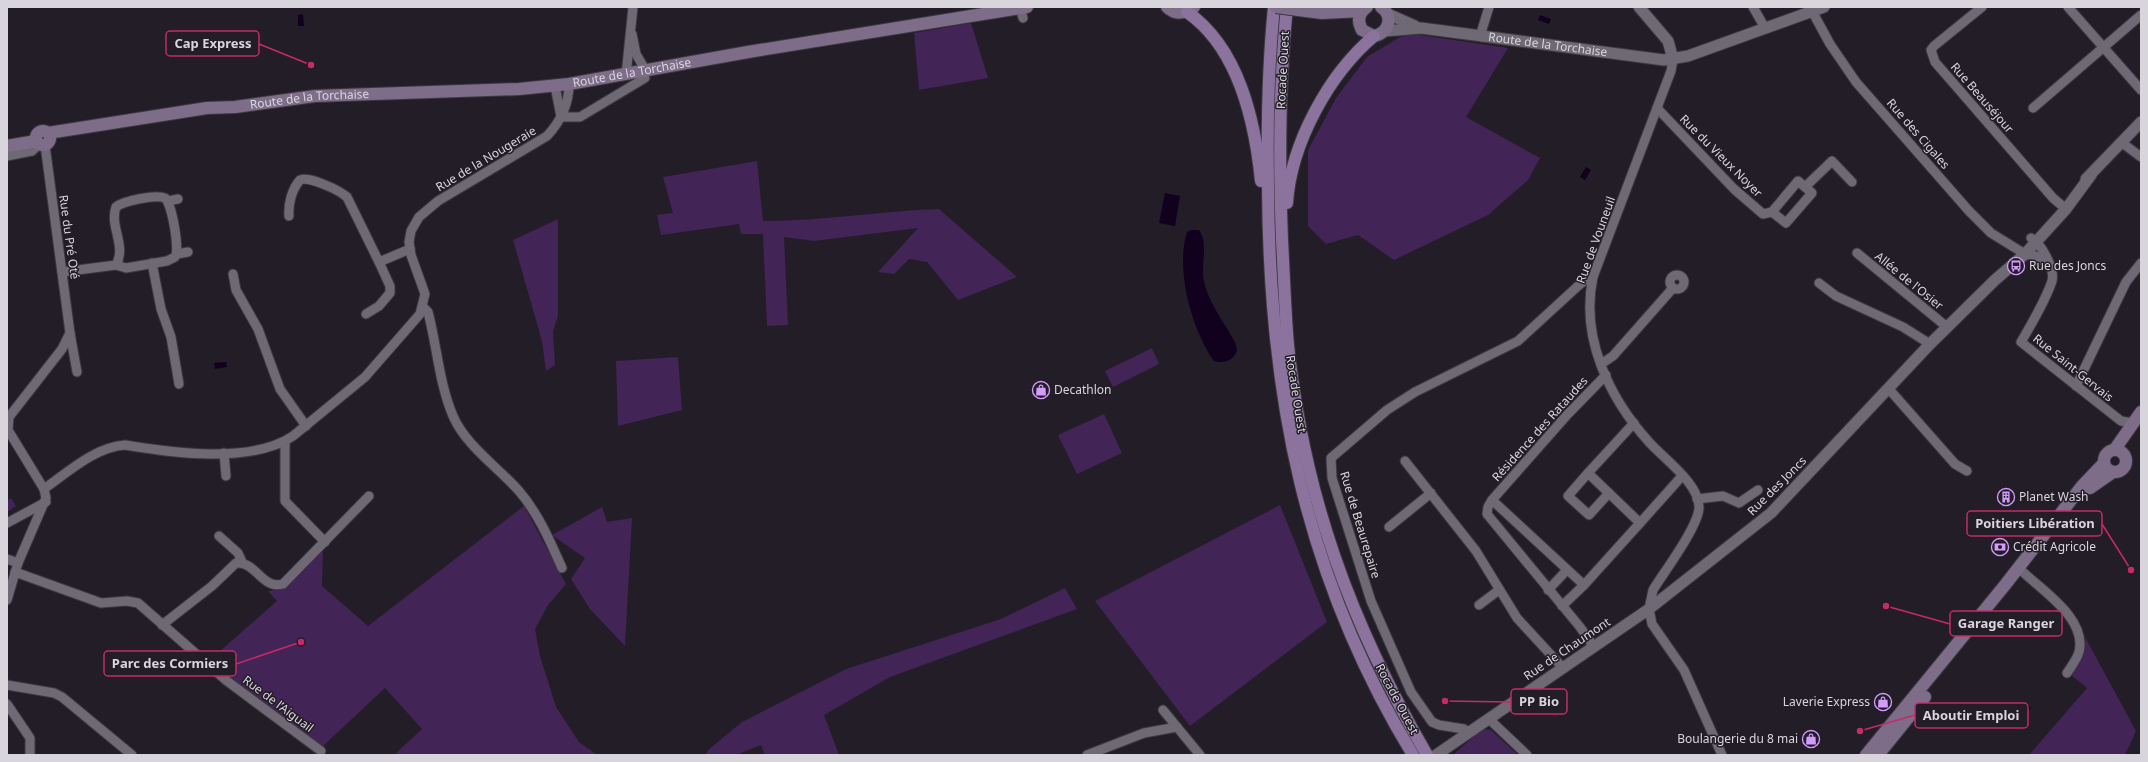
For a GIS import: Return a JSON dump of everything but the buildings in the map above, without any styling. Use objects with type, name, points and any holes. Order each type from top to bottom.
[{"type":"main road","points":[[1167,7],[1176,12],[1192,8],[1219,44],[1237,80],[1248,108],[1260,168],[1268,255]]},
{"type":"main road","points":[[1275,7],[1322,13],[1360,26],[1366,33],[1379,33]]},
{"type":"main road","name":"Rocade Ouest","points":[[1275,7],[1268,102],[1268,255],[1274,331],[1285,416],[1310,523],[1349,632],[1374,686],[1413,755]]},
{"type":"main road","name":"Rocade Ouest","points":[[1287,7],[1282,95],[1280,182],[1286,316],[1292,372],[1305,450],[1320,514],[1332,552],[1360,626],[1375,659],[1427,755]]},
{"type":"main road","points":[[1322,13],[1364,9]]},
{"type":"main road","points":[[1360,26],[1359,19],[1364,9]]},
{"type":"main road","name":"Route de la Torchaise","points":[[7,146],[207,114],[235,107],[322,96],[555,86],[626,75],[645,74],[748,52],[983,11],[1023,11]]},
{"type":"main road","points":[[1286,316],[1287,202],[1293,165],[1306,131],[1330,88],[1354,54],[1389,23],[1384,11]]},
{"type":"main road","name":"Route de la Torchaise","points":[[7,140],[43,140]]},
{"type":"main road","points":[[1878,755],[2090,487],[2113,472],[2120,471],[2124,467],[2141,412]]},
{"type":"main road","points":[[1866,755],[2005,585],[2082,486],[2104,463],[2106,454],[2115,450],[2125,436],[2137,424]]},
{"type":"main road","points":[[2115,450],[2122,452],[2126,458]]},
{"type":"main road","points":[[2104,463],[2107,469],[2113,472]]},
{"type":"street","points":[[626,75],[633,7]]},
{"type":"street","points":[[1482,37],[1481,33],[1489,7]]},
{"type":"street","points":[[1639,7],[1668,41],[1673,59]]},
{"type":"street","points":[[1754,7],[1765,28]]},
{"type":"street","name":"Route de la Torchaise","points":[[1379,33],[1421,28],[1632,57],[1673,59],[1688,56],[1824,7]]},
{"type":"street","name":"Rue Beauséjour","points":[[1982,7],[1934,46],[1931,50],[1932,55],[1935,62],[2043,186],[2064,207]]},
{"type":"street","points":[[2068,7],[2141,90]]},
{"type":"street","name":"Route de la Torchaise","points":[[1384,11],[1421,28]]},
{"type":"street","name":"Rue des Cigales","points":[[1812,12],[1830,44],[1856,82],[1991,233],[2023,252]]},
{"type":"street","points":[[2033,108],[2141,16]]},
{"type":"street","points":[[561,117],[580,117],[645,74],[636,54],[631,28]]},
{"type":"street","name":"Rue de Vouneuil","points":[[1673,59],[1671,71],[1593,277],[1589,305],[1594,347],[1606,375],[1634,424],[1648,442],[1691,486],[1697,499]]},
{"type":"street","points":[[561,117],[565,109],[569,84]]},
{"type":"street","points":[[555,86],[561,117]]},
{"type":"street","name":"Rue du Vieux Noyer","points":[[1657,108],[1734,189],[1763,214],[1772,212],[1786,223],[1812,193],[1805,188]]},
{"type":"street","name":"Rue de la Nougeraie","points":[[423,307],[425,300],[424,288],[410,249],[410,236],[414,223],[438,201],[539,141],[552,130],[561,117]]},
{"type":"street","name":"Rue des Joncs","points":[[1649,609],[1771,513],[1930,344],[2023,252],[2091,175],[2141,122]]},
{"type":"street","points":[[7,156],[32,151],[43,140]]},
{"type":"street","name":"Rue du Pré Oté","points":[[43,140],[70,333],[77,372]]},
{"type":"street","points":[[2121,142],[2141,157]]},
{"type":"street","points":[[1772,212],[1798,181],[1805,188],[1832,161],[1852,182]]},
{"type":"street","points":[[289,216],[289,203],[300,180],[307,179],[339,191],[349,201],[390,286],[390,293],[379,306],[366,314]]},
{"type":"street","points":[[116,265],[120,250],[114,216],[116,207],[124,203],[157,196],[162,196],[168,201],[177,254]]},
{"type":"street","points":[[168,201],[178,199]]},
{"type":"street","points":[[173,225],[183,223]]},
{"type":"street","name":"Rue Saint-Gervais","points":[[2034,240],[2046,255],[2052,273],[2052,281],[2021,342],[2121,421],[2137,424]]},
{"type":"street","points":[[379,262],[410,249]]},
{"type":"street","points":[[62,272],[116,265],[126,268],[172,259],[177,254],[188,252]]},
{"type":"street","points":[[2023,252],[2036,256],[2049,266]]},
{"type":"street","name":"Allée de l'Osier","points":[[1857,253],[1947,327]]},
{"type":"street","points":[[152,263],[161,309],[171,337],[179,384]]},
{"type":"street","points":[[2076,386],[2126,282],[2141,263]]},
{"type":"street","points":[[233,274],[239,297],[258,329],[280,389],[306,426]]},
{"type":"street","name":"Rue de Beaurepaire","points":[[1465,735],[1464,729],[1439,725],[1432,722],[1411,692],[1371,601],[1332,478],[1330,463],[1331,458],[1387,410],[1415,392],[1518,341],[1578,286],[1588,278],[1593,277]]},
{"type":"street","points":[[1819,283],[1836,296],[1903,327],[1930,344]]},
{"type":"street","points":[[1601,364],[1613,356],[1673,288]]},
{"type":"street","points":[[44,489],[78,465],[118,445],[184,454],[224,453],[268,447],[284,442],[306,426],[374,368],[416,320],[423,307],[428,312],[438,363],[453,416],[475,446],[519,491],[530,505],[546,532],[562,568]]},
{"type":"street","points":[[7,600],[18,563],[46,502],[44,489],[12,438],[8,430],[8,424],[12,411],[62,349],[70,333]]},
{"type":"street","name":"Résidence des Rataudes","points":[[1492,500],[1567,415],[1606,375]]},
{"type":"street","points":[[1888,388],[1955,464],[1968,471]]},
{"type":"street","points":[[2121,421],[2125,436]]},
{"type":"street","points":[[1609,493],[1589,515],[1568,496],[1634,424]]},
{"type":"street","points":[[284,442],[285,502],[325,542]]},
{"type":"street","points":[[224,453],[226,476]]},
{"type":"street","points":[[1405,461],[1484,563],[1517,618],[1563,668]]},
{"type":"street","points":[[1588,473],[1640,523]]},
{"type":"street","points":[[1562,606],[1584,585],[1682,476]]},
{"type":"street","points":[[1722,755],[1684,670],[1654,630],[1649,609],[1653,590],[1694,524],[1699,510],[1697,499],[1723,496],[1739,503],[1758,490]]},
{"type":"street","points":[[1389,526],[1431,493]]},
{"type":"street","points":[[219,536],[238,552],[242,562],[273,585],[283,584],[369,496]]},
{"type":"street","points":[[1584,585],[1492,500],[1488,507],[1487,514],[1594,647]]},
{"type":"street","points":[[7,523],[46,502]]},
{"type":"street","points":[[7,559],[18,563]]},
{"type":"street","points":[[162,625],[212,586],[232,566],[242,562]]},
{"type":"street","points":[[1548,590],[1567,570]]},
{"type":"street","name":"Rue de l’Aiguail","points":[[15,572],[102,603],[127,601],[138,603],[227,681],[321,751]]},
{"type":"street","points":[[2023,572],[2071,616],[2077,625],[2080,640],[2079,652],[2067,673]]},
{"type":"street","points":[[1479,605],[1499,590]]},
{"type":"street","name":"Rue de Chaumont","points":[[1436,755],[1649,609]]},
{"type":"street","points":[[7,685],[54,694],[62,697],[132,755]]},
{"type":"street","points":[[7,704],[30,738],[30,755]]},
{"type":"street","points":[[1163,710],[1200,755]]},
{"type":"street","points":[[1489,719],[1527,755]]},
{"type":"street","points":[[1087,755],[1144,733],[1177,727]]},
{"type":"street","name":"Rue de Chaumont","points":[[1447,755],[1465,735]]},
{"type":"shaded area","points":[[303,14],[304,26],[298,26],[298,15]]},
{"type":"shaded area","points":[[1540,15],[1551,19],[1549,24],[1538,20]]},
{"type":"shaded area","points":[[971,23],[988,78],[919,90],[914,33]]},
{"type":"shaded area","points":[[1420,35],[1508,48],[1466,117],[1540,158],[1528,180],[1488,215],[1394,260],[1358,235],[1326,244],[1308,226],[1308,150],[1336,98],[1367,57],[1400,37]]},
{"type":"shaded area","points":[[757,161],[763,221],[785,221],[939,209],[1017,277],[958,300],[927,262],[909,259],[894,274],[878,272],[918,228],[814,241],[784,237],[788,325],[767,326],[763,234],[741,234],[739,224],[661,235],[657,215],[673,213],[663,177]]},
{"type":"shaded area","points":[[1586,167],[1591,170],[1585,180],[1580,177]]},
{"type":"shaded area","points":[[1165,193],[1180,196],[1175,226],[1159,223]]},
{"type":"shaded area","points":[[558,219],[558,316],[553,331],[555,365],[546,371],[542,341],[513,240]]},
{"type":"shaded area","points":[[1199,230],[1202,235],[1204,246],[1203,275],[1207,292],[1235,342],[1237,350],[1231,359],[1221,362],[1214,361],[1199,333],[1193,317],[1184,281],[1184,247],[1187,232]]},
{"type":"shaded area","points":[[1152,348],[1159,364],[1113,387],[1105,371]]},
{"type":"shaded area","points":[[678,357],[682,410],[618,426],[616,361]]},
{"type":"shaded area","points":[[226,362],[227,367],[215,369],[214,363]]},
{"type":"shaded area","points":[[1104,414],[1122,453],[1077,474],[1058,435]]},
{"type":"shaded area","points":[[11,498],[16,506],[7,512],[7,501]]},
{"type":"shaded area","points":[[1280,505],[1327,622],[1190,726],[1095,601]]},
{"type":"shaded area","points":[[524,506],[566,584],[548,605],[535,629],[540,656],[556,707],[579,742],[597,755],[399,755],[396,753],[422,729],[385,688],[322,747],[228,676],[212,658],[277,601],[268,591],[277,590],[292,582],[323,550],[322,586],[368,626]]},
{"type":"shaded area","points":[[602,507],[607,522],[632,518],[625,646],[590,609],[571,579],[585,558],[552,535]]},
{"type":"shaded area","points":[[1065,588],[1077,609],[890,677],[824,715],[839,755],[765,755],[761,745],[736,755],[705,755],[709,749],[742,722],[846,669],[1001,619]]},
{"type":"shaded area","points":[[2085,637],[2136,731],[2125,755],[2029,755],[2087,688],[2070,674],[2080,659]]},
{"type":"shaded area","points":[[2027,705],[2031,708],[2023,717],[2020,714]]},
{"type":"shaded area","points":[[1481,730],[1491,730],[1518,755],[1453,755]]},
{"type":"place","name":"Cap Express","points":[[311,65]]},
{"type":"place","name":"Rue des Joncs","points":[[2016,266]]},
{"type":"place","name":"Decathlon","points":[[1041,390]]},
{"type":"place","name":"Planet Wash","points":[[2006,497]]},
{"type":"place","name":"Crédit Agricole","points":[[2000,547]]},
{"type":"place","name":"Poitiers Libération","points":[[2131,570]]},
{"type":"place","name":"Garage Ranger","points":[[1886,606]]},
{"type":"place","name":"Parc des Cormiers","points":[[301,642]]},
{"type":"place","name":"PP Bio","points":[[1445,701]]},
{"type":"place","name":"Laverie Express","points":[[1883,702]]},
{"type":"place","name":"Aboutir Emploi","points":[[1860,731]]},
{"type":"place","name":"Boulangerie du 8 mai","points":[[1811,739]]}]
